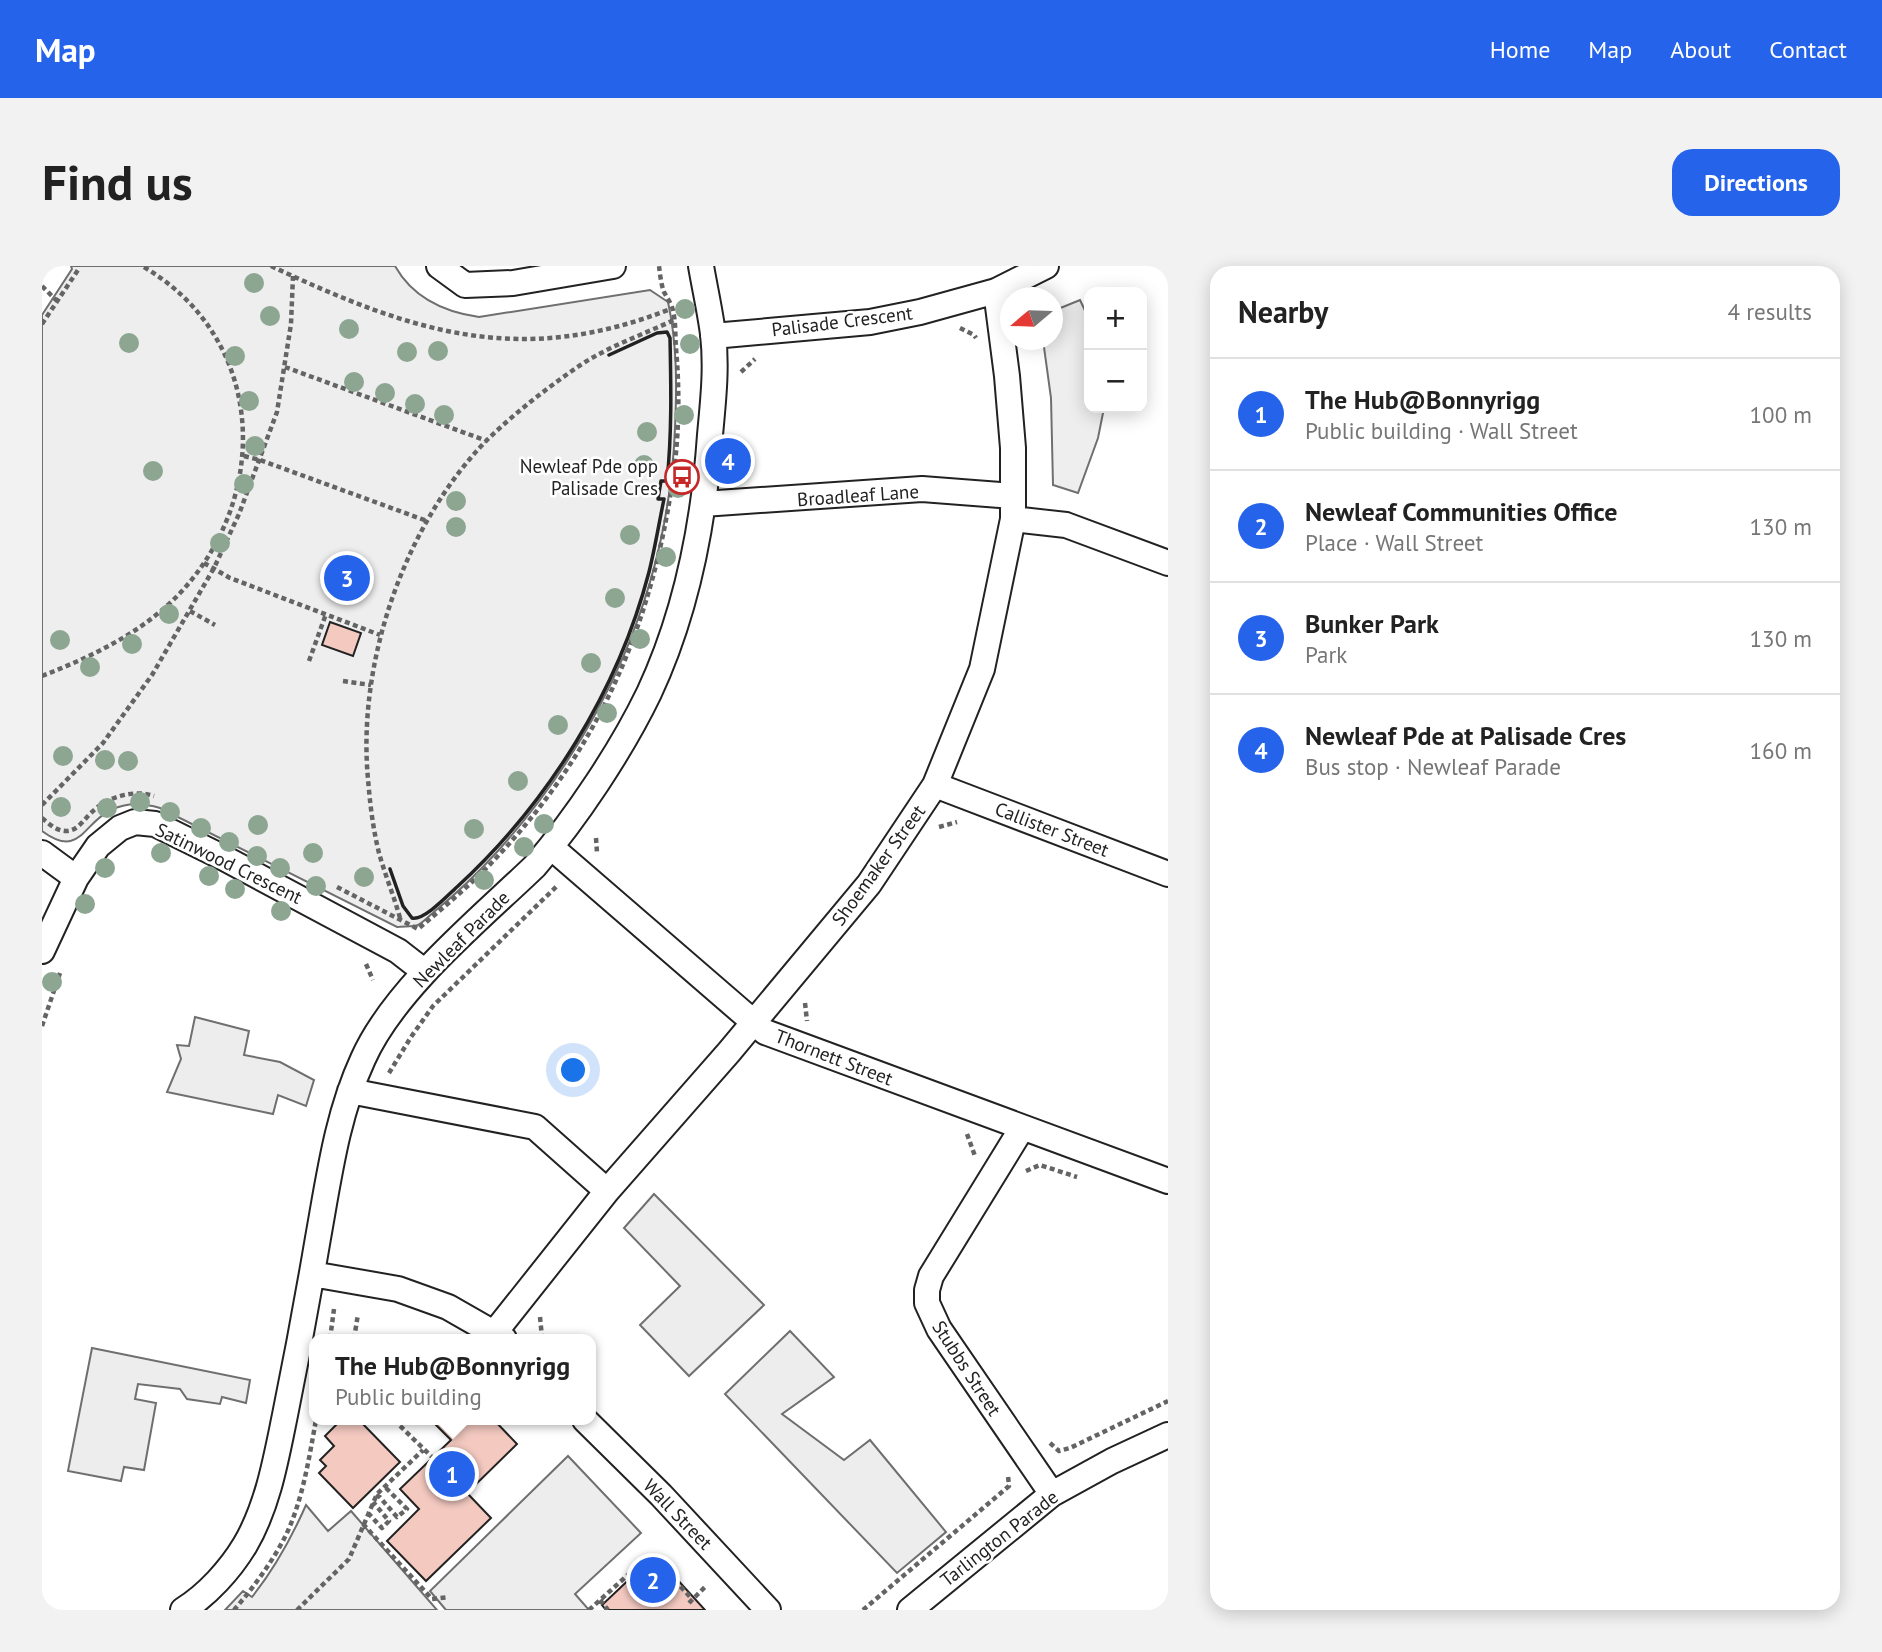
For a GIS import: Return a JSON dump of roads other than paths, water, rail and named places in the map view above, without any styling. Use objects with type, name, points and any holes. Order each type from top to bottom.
[{"type":"street","points":[[439,266],[465,285],[513,283],[613,266]]},
{"type":"street","name":"Newleaf Parade","points":[[183,1610],[211,1587],[229,1566],[245,1545],[262,1509],[273,1471],[333,1151],[349,1091],[364,1056],[385,1021],[425,972],[535,866],[551,847],[579,810],[635,719],[658,671],[682,602],[703,504],[713,395],[713,336],[701,266]]},
{"type":"street","name":"Palisade Crescent","points":[[713,336],[870,322],[920,312],[996,291],[1046,266]]},
{"type":"street","name":"Shoemaker Street","points":[[500,1334],[607,1191],[869,884],[936,785],[982,669],[1013,508],[1013,448],[996,291]]},
{"type":"street","name":"Broadleaf Lane","points":[[703,504],[922,489],[1013,508],[1168,563]]},
{"type":"street","name":"Callister Street","points":[[936,785],[1168,874]]},
{"type":"street","name":"Satinwood Crescent","points":[[52,957],[76,878],[98,846],[120,828],[135,822],[155,824],[375,938],[407,956],[425,972]]},
{"type":"street","name":"Thornett Street","points":[[551,847],[765,1032],[1168,1181]]},
{"type":"street","points":[[42,853],[76,878]]},
{"type":"street","points":[[349,1091],[535,1127],[607,1191]]},
{"type":"street","name":"Stubbs Street","points":[[1021,1128],[935,1269],[927,1290],[927,1303],[939,1329],[1052,1494]]},
{"type":"street","points":[[312,1273],[398,1290],[448,1307],[495,1334]]},
{"type":"street","name":"Wall Street","points":[[590,1425],[768,1610]]},
{"type":"street","name":"Tarlington Parade","points":[[909,1610],[1052,1494],[1112,1461],[1168,1435]]},
{"type":"place","name":"Newleaf Pde at Palisade Cres","points":[[728,461]]},
{"type":"place","name":"Newleaf Pde opp Palisade Cres","points":[[682,477]]},
{"type":"place","name":"Bunker Park","points":[[347,578]]},
{"type":"place","name":"The Hub@Bonnyrigg","points":[[452,1474]]},
{"type":"place","name":"Newleaf Communities Office","points":[[653,1580]]}]
